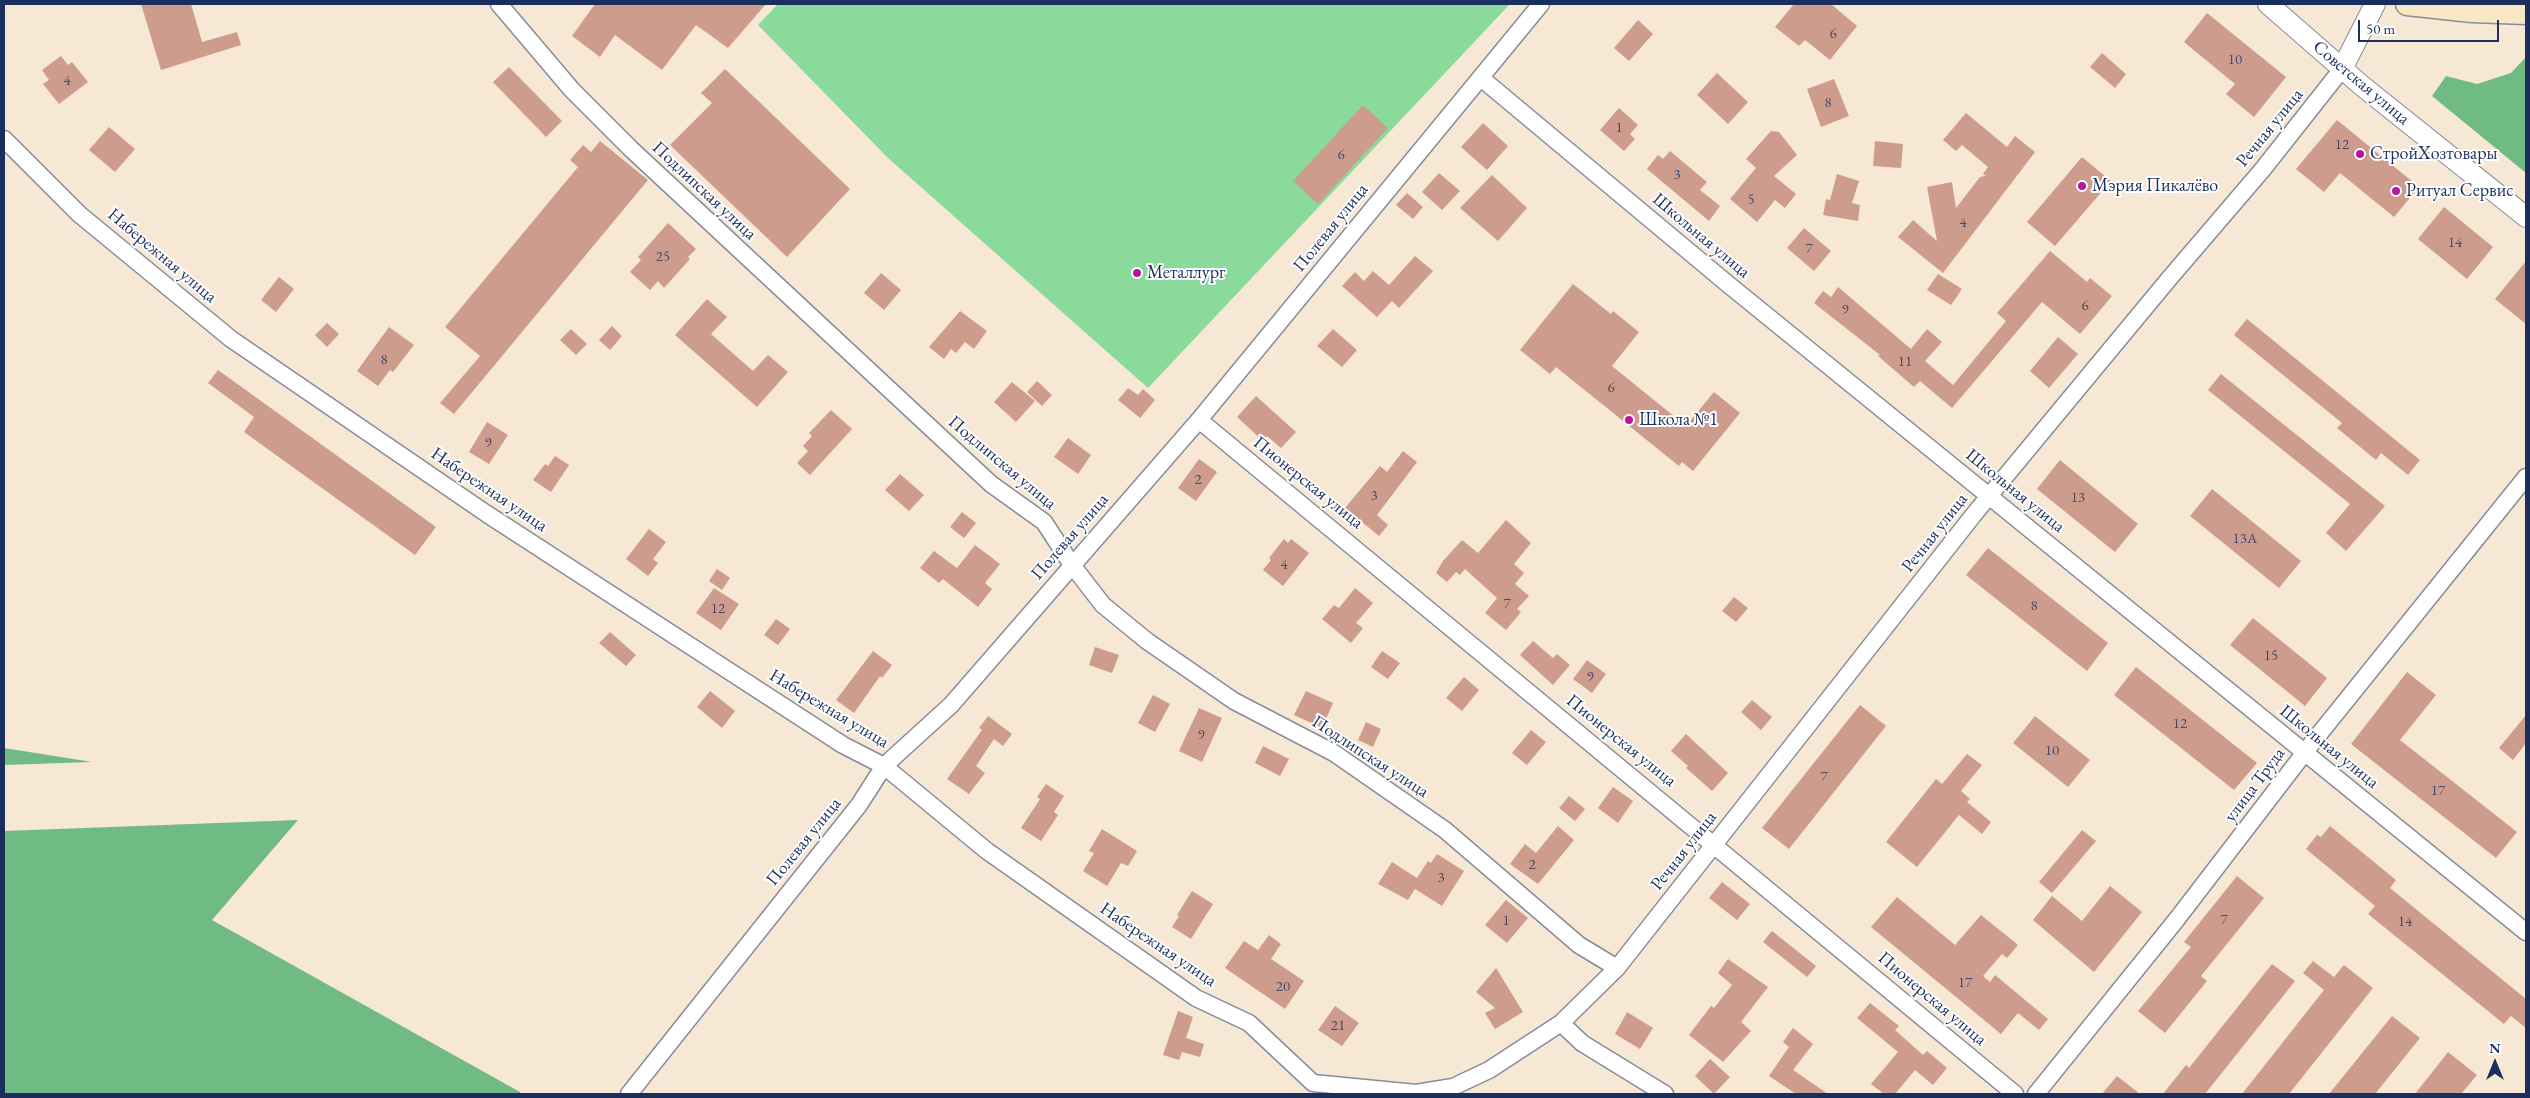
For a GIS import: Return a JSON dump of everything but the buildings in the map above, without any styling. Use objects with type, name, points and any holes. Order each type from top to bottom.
[{"type":"main road","points":[[2407,4],[2462,10],[2526,13]]},
{"type":"street","name":"Подлипская улица","points":[[499,4],[572,90],[631,150],[991,484],[1044,522],[1072,565],[1103,605],[1147,641],[1234,701],[1334,753],[1445,830],[1579,945],[1617,968]]},
{"type":"street","name":"Полевая улица","points":[[629,1094],[859,805],[884,766],[951,705],[1199,420],[1541,4]]},
{"type":"street","name":"Советская улица","points":[[2268,4],[2342,69],[2526,217]]},
{"type":"street","points":[[2342,69],[2375,4]]},
{"type":"street","name":"Речная улица","points":[[1561,1023],[1617,968],[1989,496],[2263,169],[2342,69]]},
{"type":"street","name":"Школьная улица","points":[[1481,78],[1729,285],[2526,932]]},
{"type":"street","name":"Набережная улица","points":[[4,139],[79,214],[231,339],[487,514],[844,745],[884,766],[1003,862],[1196,998],[1249,1023],[1313,1083],[1416,1093],[1453,1087],[1489,1070],[1561,1023]]},
{"type":"street","name":"Пионерская улица","points":[[1199,420],[2015,1094]]},
{"type":"street","name":"улица Труда","points":[[2036,1094],[2177,918],[2304,753],[2526,478]]},
{"type":"street","points":[[1561,1023],[1582,1043],[1665,1094]]},
{"type":"green space","name":"Металлург","points":[[778,4],[1510,4],[1148,388],[888,158],[758,25]]},
{"type":"green space","points":[[2526,57],[2526,173],[2432,96],[2446,76],[2477,84],[2511,73]]},
{"type":"green space","points":[[4,748],[92,762],[4,765]]},
{"type":"green space","points":[[298,820],[212,920],[520,1092],[520,1094],[4,1094],[4,831]]},
{"type":"place","name":"СтройХозтовары","points":[[2360,154]]},
{"type":"place","name":"Мэрия Пикалёво","points":[[2082,186]]},
{"type":"place","name":"Ритуал Сервис","points":[[2396,191]]},
{"type":"place","name":"Металлург","points":[[1137,273]]},
{"type":"place","name":"Школа №1","points":[[1629,420]]}]
